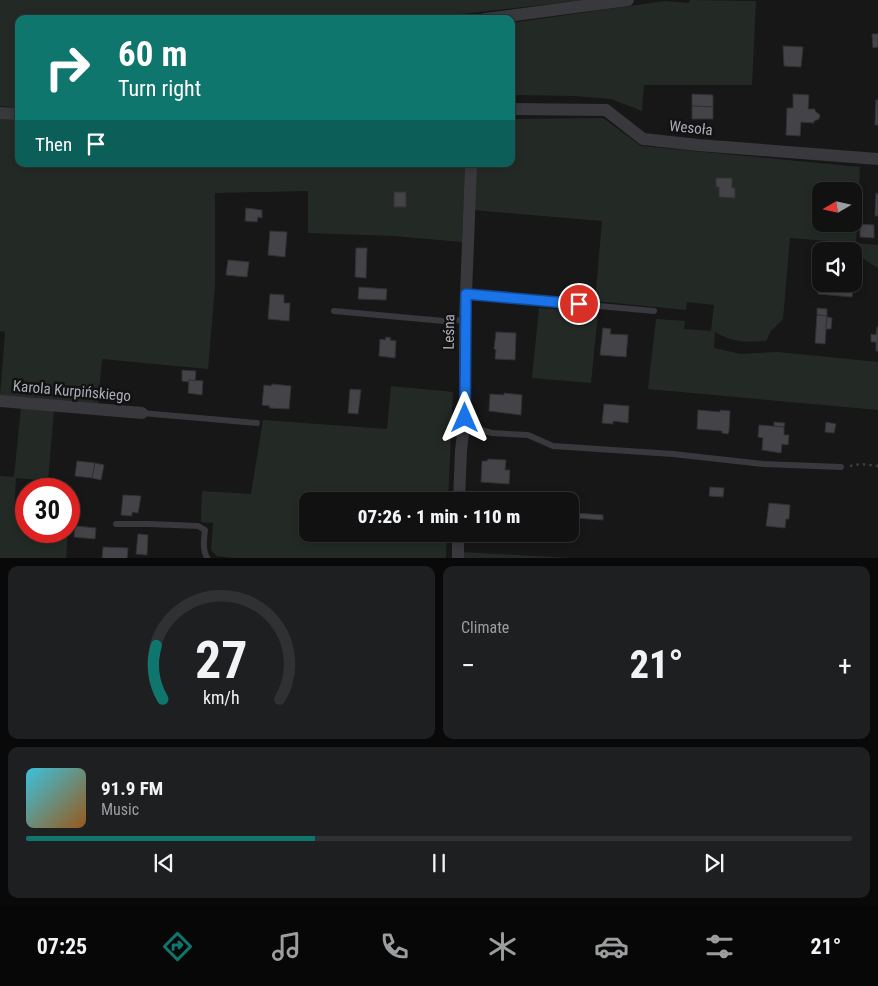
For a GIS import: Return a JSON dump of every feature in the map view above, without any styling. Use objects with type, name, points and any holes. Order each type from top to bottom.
[{"type":"street","points":[[515,15],[628,0]]},
{"type":"street","name":"Wesoła","points":[[515,109],[606,110],[643,139],[878,159]]},
{"type":"street","points":[[0,113],[15,114]]},
{"type":"street","name":"Leśna","points":[[459,492],[461,450],[465,418],[465,320],[471,167]]},
{"type":"street","name":"Karola Kurpińskiego","points":[[0,401],[142,413]]},
{"type":"street","points":[[458,542],[458,558]]},
{"type":"lane","points":[[466,294],[654,311]]},
{"type":"lane","points":[[334,311],[444,321],[465,320]]},
{"type":"lane","points":[[142,413],[257,423]]},
{"type":"lane","points":[[465,418],[478,429],[492,433],[528,435],[552,446],[673,454],[763,464],[841,467]]},
{"type":"lane","points":[[116,524],[198,526],[205,530],[204,548],[208,558]]},
{"type":"path","points":[[841,467],[861,464],[878,466]]},
{"type":"shaded area","points":[[0,0],[584,0],[454,15],[15,15],[15,108],[0,106]]},
{"type":"shaded area","points":[[690,0],[756,1],[752,85],[644,85],[642,111],[611,99],[576,96],[515,95],[515,22],[665,1],[689,3]]},
{"type":"shaded area","points":[[0,118],[15,120],[15,167],[465,167],[462,242],[394,236],[308,233],[308,191],[215,193],[215,286],[208,369],[102,359],[98,405],[0,396],[5,332],[0,331]]},
{"type":"shaded area","points":[[603,118],[641,146],[860,167],[859,182],[812,182],[812,232],[857,232],[856,242],[790,238],[783,319],[771,331],[766,341],[740,341],[715,332],[714,348],[741,354],[778,352],[878,362],[878,410],[648,389],[656,319],[685,321],[684,329],[711,331],[714,305],[687,302],[686,310],[595,301],[602,221],[473,210],[476,167],[515,167],[515,119]]},
{"type":"shaded area","points":[[862,244],[878,245],[878,268],[862,258]]},
{"type":"shaded area","points":[[539,308],[598,313],[591,383],[532,378]]},
{"type":"shaded area","points":[[391,386],[453,392],[448,492],[299,492],[299,542],[447,542],[446,558],[234,558],[217,556],[211,550],[213,523],[201,522],[202,491],[251,494],[263,420],[387,429]]},
{"type":"shaded area","points":[[21,407],[54,410],[48,478],[15,478],[15,543],[67,543],[66,558],[0,558],[0,476],[14,477]]},
{"type":"shaded area","points":[[461,552],[571,558],[461,558]]},
{"type":"building","points":[[872,34],[878,34],[878,47],[873,48]]},
{"type":"building","points":[[783,46],[803,47],[801,67],[784,66]]},
{"type":"building","points":[[692,94],[713,95],[713,107],[692,106]]},
{"type":"building","points":[[793,94],[809,95],[808,109],[815,109],[820,115],[819,119],[814,121],[814,123],[801,122],[800,136],[786,135],[787,108],[793,108]]},
{"type":"building","points":[[876,100],[878,100],[878,125],[875,125]]},
{"type":"building","points":[[692,106],[713,107],[713,119],[692,119]]},
{"type":"building","points":[[716,178],[732,178],[735,198],[719,197],[719,187],[716,187]]},
{"type":"building","points":[[394,192],[406,192],[406,207],[394,207]]},
{"type":"building","points":[[876,193],[878,194],[878,216],[875,216]]},
{"type":"building","points":[[246,208],[262,210],[262,218],[258,217],[257,222],[245,221]]},
{"type":"building","points":[[862,224],[874,225],[874,238],[860,237]]},
{"type":"building","points":[[270,231],[287,232],[285,257],[268,255]]},
{"type":"building","points":[[356,248],[367,248],[366,278],[355,277]]},
{"type":"building","points":[[228,260],[249,262],[247,277],[226,275]]},
{"type":"building","points":[[359,287],[387,289],[386,300],[358,299]]},
{"type":"building","points":[[818,292],[853,292],[852,297],[818,294]]},
{"type":"building","points":[[270,294],[284,295],[284,303],[290,303],[289,321],[268,319]]},
{"type":"building","points":[[817,308],[827,309],[827,316],[817,315]]},
{"type":"building","points":[[817,315],[827,316],[825,344],[815,343]]},
{"type":"building","points":[[827,317],[832,318],[831,329],[826,329]]},
{"type":"building","points":[[877,327],[878,351],[876,351],[876,342],[871,342],[871,334],[876,335]]},
{"type":"building","points":[[603,328],[611,329],[610,334],[628,335],[626,357],[600,355]]},
{"type":"building","points":[[496,332],[516,333],[515,360],[495,359]]},
{"type":"building","points":[[386,337],[396,341],[395,358],[379,356],[380,339],[385,340]]},
{"type":"building","points":[[182,370],[196,371],[195,381],[182,381]]},
{"type":"building","points":[[189,380],[203,381],[202,395],[188,393]]},
{"type":"building","points":[[272,384],[291,386],[289,409],[269,408],[270,406],[262,405],[264,385],[271,386]]},
{"type":"building","points":[[350,389],[361,390],[358,414],[348,413]]},
{"type":"building","points":[[504,393],[522,395],[521,415],[489,411],[490,394],[504,395]]},
{"type":"building","points":[[604,404],[629,406],[628,423],[613,421],[613,424],[602,423]]},
{"type":"building","points":[[698,410],[730,411],[728,434],[722,433],[722,431],[697,429]]},
{"type":"building","points":[[774,422],[785,423],[784,427],[774,426]]},
{"type":"building","points":[[826,422],[836,424],[834,433],[825,432]]},
{"type":"building","points":[[759,425],[784,427],[784,435],[789,435],[788,445],[782,444],[781,453],[762,450],[763,438],[758,437]]},
{"type":"building","points":[[488,459],[506,460],[505,470],[510,470],[509,484],[481,482],[482,461],[487,461]]},
{"type":"building","points":[[77,461],[95,463],[92,478],[75,476]]},
{"type":"building","points":[[95,463],[104,465],[101,480],[92,478]]},
{"type":"building","points":[[710,487],[724,488],[723,497],[709,496]]},
{"type":"building","points":[[123,495],[141,496],[138,513],[132,512],[132,516],[121,515]]},
{"type":"building","points":[[769,503],[790,505],[789,519],[786,519],[785,528],[766,526]]},
{"type":"building","points":[[579,513],[603,515],[603,520],[579,518]]},
{"type":"building","points":[[80,526],[96,528],[95,539],[80,538]]},
{"type":"building","points":[[138,534],[148,535],[147,555],[136,554]]},
{"type":"building","points":[[103,547],[128,548],[127,558],[102,558]]},
{"type":"route","points":[[465,418],[466,294],[579,304]]}]
